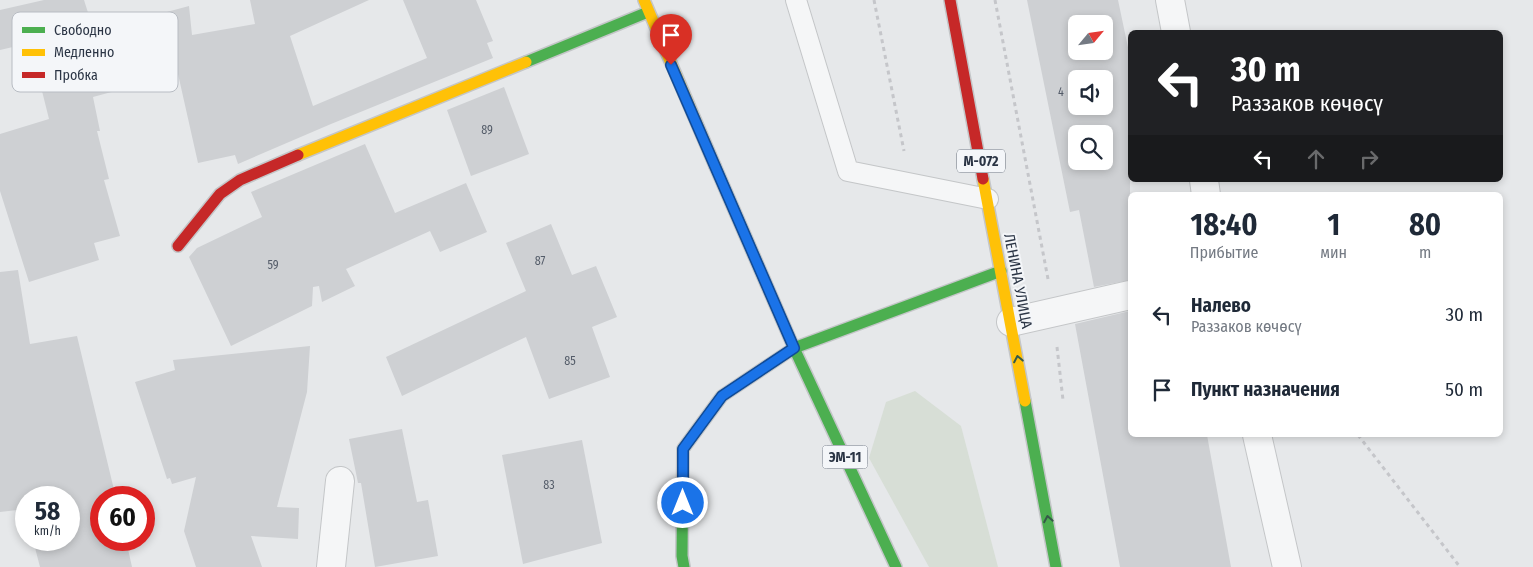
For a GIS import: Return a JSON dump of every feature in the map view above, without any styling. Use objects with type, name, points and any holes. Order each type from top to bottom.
[{"type":"main road","name":"ЭМ-11","points":[[644,0],[794,348],[896,567]]},
{"type":"main road","name":"ЛЕНИНА УЛИЦА","points":[[950,0],[1056,567]]},
{"type":"main road","points":[[178,246],[220,194],[240,180],[337,138],[648,12]]},
{"type":"main road","points":[[684,567],[682,556],[683,449],[722,396],[794,348],[1001,271]]},
{"type":"street","points":[[1170,0],[1176,30]]},
{"type":"street","points":[[1011,322],[1128,295]]},
{"type":"street","points":[[1258,437],[1288,567]]},
{"type":"street","points":[[331,567],[340,481]]},
{"type":"lane","points":[[796,0],[848,171],[988,199]]},
{"type":"path","points":[[874,0],[910,183]]},
{"type":"path","points":[[1360,437],[1460,567]]},
{"type":"shaded area","points":[[915,391],[961,426],[998,567],[929,567],[869,458],[886,402]]},
{"type":"building","points":[[44,0],[84,0],[88,12],[12,12],[12,47],[0,50],[0,10]]},
{"type":"building","points":[[250,0],[369,0],[290,36],[313,106],[427,58],[403,0],[476,0],[493,41],[487,43],[493,58],[238,164],[235,155],[198,163],[178,74],[178,12],[167,12],[189,6],[192,35],[255,24]]},
{"type":"building","points":[[1027,0],[1118,0],[1128,48],[1128,182],[1130,182],[1130,192],[1128,192],[1128,280],[1094,287],[1079,210],[1070,212]]},
{"type":"building","points":[[504,87],[529,154],[471,176],[447,110]]},
{"type":"building","points":[[42,92],[111,92],[93,97],[100,131],[97,131],[109,179],[104,180],[120,236],[94,243],[99,260],[29,282],[0,191],[0,134],[49,119]]},
{"type":"building","points":[[365,144],[395,213],[466,183],[487,232],[440,252],[430,231],[346,269],[355,286],[322,302],[319,286],[313,287],[312,306],[231,346],[189,257],[197,248],[262,217],[251,192]]},
{"type":"building","points":[[551,224],[572,275],[596,266],[617,317],[592,327],[610,377],[549,399],[526,337],[402,396],[386,357],[526,291],[506,243]]},
{"type":"building","points":[[18,270],[30,344],[77,336],[113,486],[90,486],[90,551],[128,551],[132,567],[40,567],[36,551],[80,551],[80,486],[15,486],[15,510],[0,512],[0,272]]},
{"type":"building","points":[[1128,311],[1128,437],[1207,437],[1231,567],[1120,567],[1075,324]]},
{"type":"building","points":[[310,346],[307,392],[277,507],[299,508],[298,539],[251,536],[262,567],[196,567],[184,531],[196,477],[172,484],[170,478],[167,479],[135,382],[175,370],[173,360]]},
{"type":"building","points":[[402,429],[417,502],[428,500],[438,556],[375,567],[361,483],[358,483],[349,439]]},
{"type":"building","points":[[582,440],[602,543],[523,564],[502,455]]},
{"type":"traffic: fast","points":[[526,62],[648,12]]},
{"type":"traffic: fast","points":[[715,166],[794,348],[896,567]]},
{"type":"traffic: fast","points":[[684,567],[682,556],[683,449],[722,396],[794,348],[1001,271]]},
{"type":"traffic: fast","points":[[1025,401],[1056,567]]},
{"type":"traffic: slow","points":[[644,0],[715,166]]},
{"type":"traffic: slow","points":[[298,155],[526,62]]},
{"type":"traffic: slow","points":[[983,179],[1025,401]]},
{"type":"traffic: jam","points":[[950,0],[983,179]]},
{"type":"traffic: jam","points":[[178,246],[220,194],[240,180],[298,155]]},
{"type":"route","points":[[671,65],[794,348],[722,396],[683,449],[683,503]]}]
